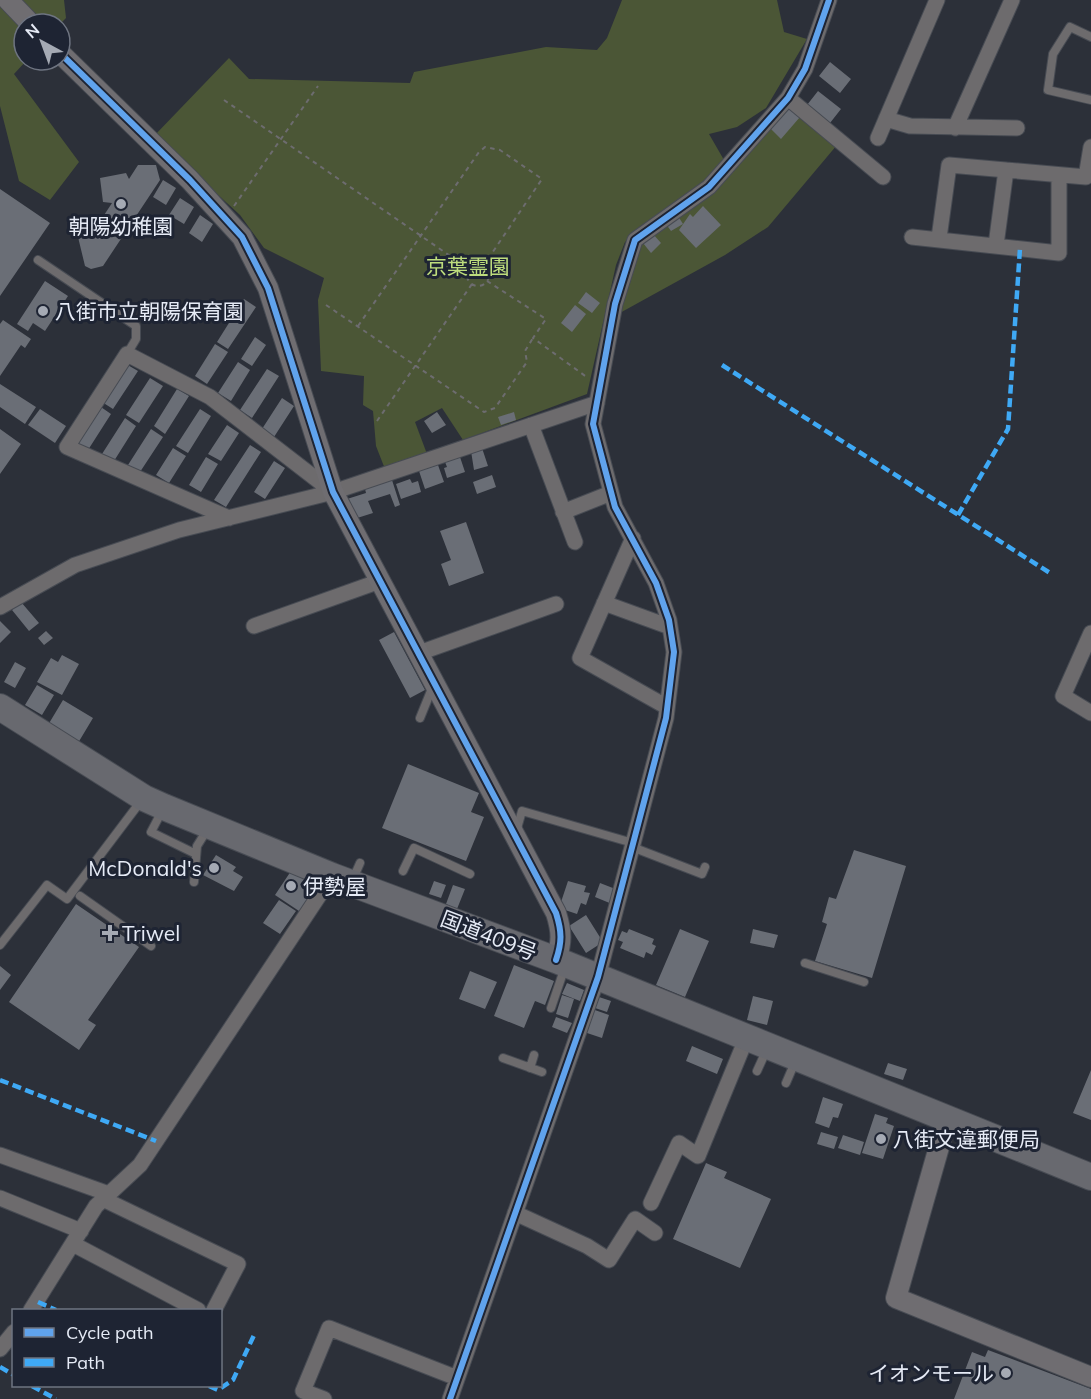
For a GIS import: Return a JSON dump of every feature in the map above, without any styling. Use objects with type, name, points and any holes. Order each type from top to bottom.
[{"type":"highway","name":"国道409号","points":[[0,707],[154,802],[210,826],[348,874],[561,963],[838,1070],[947,1119],[1091,1177]]},
{"type":"street","points":[[8,0],[20,12]]},
{"type":"street","points":[[450,1399],[598,977],[667,707],[674,651],[670,627],[656,584],[615,507],[593,424],[615,304],[635,240],[708,187],[788,98],[805,69],[829,0]]},
{"type":"street","points":[[878,138],[937,0]]},
{"type":"street","points":[[955,128],[1012,0]]},
{"type":"street","points":[[72,65],[242,237],[268,288],[333,492],[556,913],[562,930],[561,963]]},
{"type":"street","points":[[788,98],[883,177]]},
{"type":"street","points":[[886,119],[910,126],[1017,128]]},
{"type":"street","points":[[939,238],[949,165],[1086,177],[1091,148]]},
{"type":"street","points":[[996,245],[1006,170]]},
{"type":"street","points":[[912,237],[939,238],[1059,253],[1059,175]]},
{"type":"street","points":[[229,518],[67,447],[127,354],[210,397],[333,492]]},
{"type":"street","points":[[0,607],[75,565],[179,530],[333,492],[597,403]]},
{"type":"street","points":[[531,425],[575,542]]},
{"type":"street","points":[[563,512],[610,493]]},
{"type":"street","points":[[633,538],[580,658],[667,707]]},
{"type":"street","points":[[254,626],[380,581]]},
{"type":"street","points":[[604,603],[670,627]]},
{"type":"street","points":[[418,653],[556,604]]},
{"type":"street","points":[[1091,633],[1063,696],[1091,713]]},
{"type":"street","points":[[32,1309],[106,1197],[140,1165],[348,874]]},
{"type":"street","points":[[651,1203],[679,1143],[698,1156],[785,1050]]},
{"type":"street","points":[[947,1119],[896,1298],[1091,1377]]},
{"type":"street","points":[[0,1155],[106,1197],[238,1264],[215,1309]]},
{"type":"street","points":[[0,1198],[77,1238],[195,1309]]},
{"type":"street","points":[[515,1214],[587,1246],[609,1260],[636,1219],[655,1233]]},
{"type":"street","points":[[324,1399],[303,1391],[329,1329],[457,1378]]},
{"type":"lane","points":[[1091,37],[1070,27],[1053,54],[1048,90],[1091,100]]},
{"type":"lane","points":[[38,260],[136,326],[136,339],[127,354]]},
{"type":"lane","points":[[420,718],[434,684]]},
{"type":"lane","points":[[154,802],[151,832],[196,854]]},
{"type":"lane","points":[[0,945],[47,885],[67,899],[154,802]]},
{"type":"lane","points":[[515,837],[522,811],[633,845],[702,874],[705,867]]},
{"type":"lane","points":[[194,882],[197,846],[210,826]]},
{"type":"lane","points":[[403,871],[414,848],[470,874]]},
{"type":"lane","points":[[80,896],[152,946]]},
{"type":"lane","points":[[550,1008],[561,963]]},
{"type":"lane","points":[[805,963],[864,982]]},
{"type":"lane","points":[[757,1071],[785,1050]]},
{"type":"lane","points":[[785,1050],[786,1083]]},
{"type":"lane","points":[[530,1068],[534,1055]]},
{"type":"lane","points":[[503,1058],[542,1072]]},
{"type":"path","points":[[225,218],[318,86]]},
{"type":"path","points":[[224,100],[469,269]]},
{"type":"path","points":[[358,326],[478,152],[485,147],[500,150],[542,179],[484,265]]},
{"type":"path","points":[[476,264],[484,265],[489,272],[487,281],[480,285],[472,284],[467,277],[469,269],[476,264]]},
{"type":"path","points":[[326,305],[484,412],[495,408],[526,362],[525,351],[546,319],[487,281]]},
{"type":"path","points":[[377,421],[472,284]]},
{"type":"path","points":[[533,338],[600,387]]},
{"type":"green space","points":[[0,0],[64,0],[65,12],[12,12],[12,72],[16,72],[14,74],[79,162],[50,200],[19,181],[0,106]]},
{"type":"green space","name":"京葉霊園","points":[[622,0],[777,0],[784,32],[807,39],[766,108],[737,127],[709,134],[724,160],[695,192],[640,227],[625,242],[616,265],[587,394],[463,440],[442,408],[415,422],[427,454],[385,469],[376,446],[373,411],[363,405],[364,376],[321,371],[318,300],[324,278],[264,248],[240,215],[154,136],[229,58],[249,79],[410,83],[414,72],[546,47],[597,50],[607,38]]},
{"type":"green space","points":[[789,103],[837,145],[768,227],[725,255],[618,314],[640,243]]},
{"type":"building","points":[[830,62],[851,79],[840,93],[819,76]]},
{"type":"building","points":[[818,91],[841,109],[830,123],[807,105]]},
{"type":"building","points":[[789,107],[800,117],[781,139],[770,128]]},
{"type":"building","points":[[138,165],[156,165],[160,180],[103,266],[91,269],[85,266],[78,237],[91,235],[112,203],[103,202],[100,178],[126,173],[129,179]]},
{"type":"building","points":[[163,180],[176,188],[166,205],[153,197]]},
{"type":"building","points":[[0,189],[50,223],[0,296]]},
{"type":"building","points":[[180,198],[194,207],[184,224],[169,215]]},
{"type":"building","points":[[703,206],[721,225],[696,248],[679,230],[690,214],[693,217]]},
{"type":"building","points":[[200,215],[213,224],[202,242],[189,233]]},
{"type":"building","points":[[678,216],[683,224],[671,231],[666,224]]},
{"type":"building","points":[[653,234],[661,243],[651,253],[643,243]]},
{"type":"building","points":[[45,281],[68,296],[45,331],[33,323],[28,331],[17,324]]},
{"type":"building","points":[[586,292],[600,303],[592,313],[578,303]]},
{"type":"building","points":[[244,299],[256,307],[228,349],[217,342]]},
{"type":"building","points":[[575,305],[586,314],[572,332],[561,323]]},
{"type":"building","points":[[3,320],[31,339],[25,348],[21,345],[0,376],[0,324]]},
{"type":"building","points":[[255,337],[266,345],[252,366],[241,359]]},
{"type":"building","points":[[215,344],[228,352],[207,384],[195,376]]},
{"type":"building","points":[[238,362],[250,370],[231,401],[218,393]]},
{"type":"building","points":[[126,364],[138,371],[113,409],[102,402]]},
{"type":"building","points":[[267,369],[279,376],[252,418],[240,410]]},
{"type":"building","points":[[150,378],[163,386],[139,423],[126,415]]},
{"type":"building","points":[[0,384],[36,407],[25,424],[0,407]]},
{"type":"building","points":[[177,389],[189,396],[165,434],[154,426]]},
{"type":"building","points":[[282,398],[294,406],[274,437],[262,429]]},
{"type":"building","points":[[98,405],[111,414],[88,450],[75,442]]},
{"type":"building","points":[[40,409],[66,426],[55,443],[28,425]]},
{"type":"building","points":[[200,409],[211,416],[188,453],[176,446]]},
{"type":"building","points":[[437,412],[446,425],[432,433],[424,421]]},
{"type":"building","points":[[514,412],[516,420],[501,425],[498,417]]},
{"type":"building","points":[[125,418],[136,426],[114,461],[102,454]]},
{"type":"building","points":[[227,425],[239,433],[221,461],[208,454]]},
{"type":"building","points":[[0,429],[21,444],[0,474]]},
{"type":"building","points":[[151,429],[163,437],[140,472],[128,465]]},
{"type":"building","points":[[250,445],[261,452],[226,507],[214,500]]},
{"type":"building","points":[[173,448],[186,456],[169,483],[156,475]]},
{"type":"building","points":[[482,448],[488,466],[474,470],[471,451]]},
{"type":"building","points":[[206,457],[218,464],[201,492],[189,485]]},
{"type":"building","points":[[460,457],[465,472],[447,478],[445,462]]},
{"type":"building","points":[[274,461],[285,468],[265,499],[254,492]]},
{"type":"building","points":[[438,465],[444,482],[425,489],[419,471]]},
{"type":"building","points":[[492,475],[496,487],[477,494],[473,482]]},
{"type":"building","points":[[410,479],[412,483],[418,481],[421,492],[401,499],[396,484]]},
{"type":"building","points":[[392,480],[400,505],[395,507],[390,494],[368,501],[373,513],[354,519],[347,499],[366,493],[365,489]]},
{"type":"building","points":[[466,522],[484,573],[449,586],[441,564],[451,560],[440,531]]},
{"type":"building","points":[[21,602],[39,623],[29,631],[12,610]]},
{"type":"building","points":[[0,621],[11,632],[0,643]]},
{"type":"building","points":[[46,631],[53,638],[44,645],[38,638]]},
{"type":"building","points":[[394,632],[425,690],[410,698],[379,640]]},
{"type":"building","points":[[62,655],[79,664],[62,695],[37,682],[51,658],[58,662]]},
{"type":"building","points":[[15,662],[26,668],[15,688],[4,682]]},
{"type":"building","points":[[37,685],[54,695],[42,715],[25,705]]},
{"type":"building","points":[[63,700],[93,718],[78,743],[48,725]]},
{"type":"building","points":[[408,764],[479,793],[471,812],[484,817],[466,861],[382,828]]},
{"type":"building","points":[[854,850],[906,866],[872,978],[815,961],[827,924],[822,922],[829,897],[836,899]]},
{"type":"building","points":[[216,855],[236,867],[233,871],[243,877],[234,891],[203,875]]},
{"type":"building","points":[[293,868],[320,886],[302,913],[275,895]]},
{"type":"building","points":[[434,881],[446,885],[441,898],[429,894]]},
{"type":"building","points":[[568,881],[586,886],[584,892],[590,893],[586,905],[581,903],[577,914],[559,908]]},
{"type":"building","points":[[600,883],[618,890],[612,904],[595,897]]},
{"type":"building","points":[[453,885],[465,889],[457,909],[446,904]]},
{"type":"building","points":[[279,900],[296,911],[280,934],[263,923]]},
{"type":"building","points":[[76,904],[139,947],[88,1020],[96,1025],[79,1050],[9,1002]]},
{"type":"building","points":[[586,915],[603,942],[586,953],[569,926]]},
{"type":"building","points":[[629,929],[654,939],[652,944],[656,946],[652,955],[646,952],[644,958],[620,948],[623,942],[618,940],[622,931],[627,933]]},
{"type":"building","points":[[680,929],[709,941],[685,997],[656,985]]},
{"type":"building","points":[[753,929],[778,935],[774,948],[750,943]]},
{"type":"building","points":[[514,965],[554,981],[545,1005],[535,1001],[524,1028],[494,1016]]},
{"type":"building","points":[[0,966],[11,975],[0,990]]},
{"type":"building","points":[[470,971],[497,982],[485,1009],[459,999]]},
{"type":"building","points":[[567,983],[584,990],[580,1001],[562,994]]},
{"type":"building","points":[[562,995],[574,999],[568,1018],[556,1014]]},
{"type":"building","points":[[596,996],[611,1001],[607,1012],[592,1007]]},
{"type":"building","points":[[753,996],[773,1001],[767,1025],[747,1020]]},
{"type":"building","points":[[592,1009],[609,1015],[602,1038],[584,1032]]},
{"type":"building","points":[[556,1017],[572,1023],[567,1033],[552,1027]]},
{"type":"building","points":[[692,1046],[723,1059],[717,1074],[686,1061]]},
{"type":"building","points":[[888,1063],[907,1069],[903,1080],[884,1074]]},
{"type":"building","points":[[1091,1070],[1091,1120],[1073,1113]]},
{"type":"building","points":[[823,1097],[843,1104],[838,1118],[833,1117],[829,1128],[815,1123]]},
{"type":"building","points":[[875,1114],[888,1118],[886,1123],[894,1126],[883,1159],[862,1153]]},
{"type":"building","points":[[821,1132],[838,1137],[834,1149],[817,1144]]},
{"type":"building","points":[[843,1135],[864,1142],[860,1155],[838,1148]]},
{"type":"building","points":[[706,1163],[727,1172],[724,1178],[771,1199],[740,1268],[673,1239]]},
{"type":"building","name":"イオンモール","points":[[988,1350],[1091,1389],[1091,1399],[954,1399],[972,1352],[985,1357]]},
{"type":"marked path","points":[[958,515],[1008,429],[1020,248]]},
{"type":"marked path","points":[[722,365],[1050,573]]},
{"type":"marked path","points":[[0,1080],[156,1141]]},
{"type":"marked path","points":[[38,1302],[54,1309]]},
{"type":"marked path","points":[[211,1387],[218,1390],[233,1380],[255,1333]]},
{"type":"marked path","points":[[0,1367],[12,1374]]},
{"type":"marked path","points":[[34,1387],[56,1399]]},
{"type":"cycle path","points":[[450,1399],[598,977],[666,718],[674,652],[669,620],[656,583],[615,507],[593,424],[615,304],[635,240],[709,187],[788,98],[805,69],[829,0]]},
{"type":"cycle path","points":[[72,65],[190,180],[242,237],[268,288],[333,492],[556,913],[560,937],[556,960]]},
{"type":"place","name":"朝陽幼稚園","points":[[121,204]]},
{"type":"place","name":"八街市立朝陽保育園","points":[[43,311]]},
{"type":"place","name":"McDonald's","points":[[214,868]]},
{"type":"place","name":"伊勢屋","points":[[291,886]]},
{"type":"place","name":"Triwel","points":[[110,933]]},
{"type":"place","name":"八街文違郵便局","points":[[881,1139]]},
{"type":"place","name":"イオンモール","points":[[1006,1373]]}]
